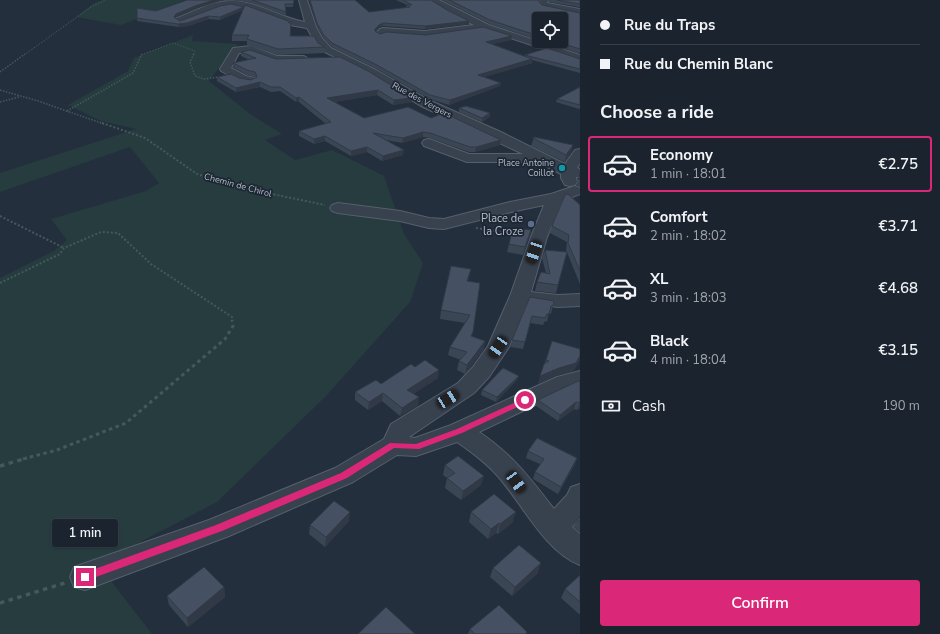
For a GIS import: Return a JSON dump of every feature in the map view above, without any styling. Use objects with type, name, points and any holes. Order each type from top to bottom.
[{"type":"street","name":"Rue des Vergers","points":[[303,0],[307,16],[321,44],[431,106],[574,172]]},
{"type":"street","points":[[434,0],[444,7],[484,26],[580,58]]},
{"type":"street","points":[[544,0],[543,4],[545,5],[580,12]]},
{"type":"street","points":[[180,20],[218,5],[231,3],[255,8],[293,23],[312,26]]},
{"type":"street","points":[[444,7],[451,6],[454,3]]},
{"type":"street","points":[[382,30],[424,34],[484,26]]},
{"type":"street","points":[[251,80],[243,79],[225,69],[236,50],[251,49],[276,59],[342,57]]},
{"type":"street","points":[[429,143],[467,158],[545,159]]},
{"type":"street","points":[[338,208],[444,224],[510,207],[578,193],[568,179],[574,172],[571,165],[580,153]]},
{"type":"street","points":[[85,577],[219,528],[344,476],[393,445],[400,430],[466,388],[481,372],[498,347],[520,296],[539,237],[555,198]]},
{"type":"street","points":[[520,296],[536,299],[580,300]]},
{"type":"street","points":[[393,445],[416,447],[460,431],[565,382],[580,378]]},
{"type":"street","points":[[460,431],[484,448],[510,472],[552,527],[580,552]]},
{"type":"street","points":[[552,527],[561,520],[579,500],[580,495]]},
{"type":"path","points":[[0,72],[91,7],[106,0]]},
{"type":"path","points":[[67,111],[133,73],[142,54],[177,43],[195,51],[190,62],[195,76],[199,78],[214,79],[227,71]]},
{"type":"path","name":"Chemin de Chirol","points":[[0,90],[145,138],[197,174],[243,188],[338,208]]},
{"type":"path","points":[[0,102],[20,96]]},
{"type":"path","points":[[0,216],[64,248]]},
{"type":"path","points":[[473,228],[539,237]]},
{"type":"path","points":[[0,283],[60,254],[64,248],[101,232],[118,233],[151,264],[232,317],[233,326],[225,339],[182,375],[144,410],[126,422],[57,450],[0,466]]},
{"type":"path","points":[[0,603],[85,577]]},
{"type":"green space","points":[[102,0],[185,0],[121,25],[76,17],[94,3]]},
{"type":"green space","points":[[193,35],[192,41],[238,44],[209,81],[250,114],[282,134],[265,140],[295,160],[332,150],[384,176],[404,234],[423,263],[410,302],[326,396],[217,502],[98,564],[152,634],[0,634],[0,278],[54,251],[67,240],[51,219],[146,191],[159,183],[130,147],[0,192],[0,173],[136,129],[101,121],[68,105],[128,71],[134,58]]},
{"type":"building","points":[[187,0],[214,0],[176,14],[174,17],[180,21],[220,6],[231,4],[244,7],[220,17],[208,16],[187,23],[178,24],[137,18],[137,8],[156,11]]},
{"type":"building","points":[[252,0],[294,0],[293,4],[285,4],[286,12]]},
{"type":"building","points":[[310,0],[355,0],[369,12],[410,7],[406,5],[412,5],[403,0],[431,0],[469,21],[425,26],[383,23],[375,29],[375,31],[380,34],[386,32],[426,35],[483,27],[512,36],[486,42],[532,59],[478,75],[501,83],[450,100],[430,95],[377,65],[332,43],[323,34],[317,23]]},
{"type":"building","points":[[449,0],[539,0],[542,5],[580,13],[580,49],[568,45],[568,12],[532,12],[532,34],[490,20]]},
{"type":"building","points":[[556,0],[580,0],[580,4]]},
{"type":"building","points":[[245,5],[291,23],[290,36],[314,36],[318,43],[325,47],[278,49],[247,39],[249,35],[232,35]]},
{"type":"building","points":[[547,48],[580,59],[580,69],[525,55]]},
{"type":"building","points":[[250,50],[276,59],[340,57],[368,71],[412,98],[394,100],[378,90],[327,98],[364,118],[408,107],[431,118],[444,113],[501,140],[476,147],[470,147],[430,133],[423,132],[403,138],[373,133],[404,150],[383,156],[367,147],[351,151],[325,136],[314,139],[299,131],[331,122],[299,97],[296,98],[280,87],[271,87],[260,82],[236,88],[217,77],[231,74],[239,78],[251,80],[257,77],[255,72],[233,63],[256,58],[241,52]]},
{"type":"building","points":[[580,87],[580,105],[557,99]]},
{"type":"building","points":[[466,106],[490,113],[482,118],[459,108]]},
{"type":"building","points":[[533,138],[573,145],[566,155]]},
{"type":"building","points":[[568,194],[580,205],[580,271],[568,243],[569,235],[552,226],[565,195]]},
{"type":"building","points":[[513,228],[531,230],[525,247],[509,244]]},
{"type":"building","points":[[545,250],[567,252],[558,285],[537,282],[541,272],[550,274]]},
{"type":"building","points":[[451,266],[471,269],[467,281],[480,283],[473,332],[471,336],[485,341],[467,365],[459,361],[467,352],[450,347],[470,315],[441,310]]},
{"type":"building","points":[[530,297],[554,301],[553,306],[551,306],[549,314],[547,314],[545,318],[532,316],[525,342],[512,340]]},
{"type":"building","points":[[552,341],[580,349],[580,356],[576,363],[540,376],[544,364],[549,361],[546,360]]},
{"type":"building","points":[[425,360],[439,370],[407,390],[419,397],[402,408],[383,393],[369,402],[355,392],[376,380],[381,384],[411,364],[415,367]]},
{"type":"building","points":[[503,368],[519,376],[497,397],[482,390]]},
{"type":"building","points":[[580,381],[580,403],[576,402],[560,415],[538,400],[576,382]]},
{"type":"building","points":[[537,438],[577,458],[561,487],[535,472],[544,459],[528,451]]},
{"type":"building","points":[[458,456],[484,476],[463,491],[447,478],[455,473],[445,465]]},
{"type":"building","points":[[494,494],[516,512],[491,529],[471,512]]},
{"type":"building","points":[[334,501],[350,512],[326,537],[310,525]]},
{"type":"building","points":[[519,545],[541,563],[515,587],[493,568]]},
{"type":"building","points":[[204,567],[224,587],[187,618],[167,596]]},
{"type":"building","points":[[580,575],[580,602],[565,589]]},
{"type":"building","points":[[499,605],[527,632],[526,634],[475,634],[470,629]]},
{"type":"building","points":[[386,607],[415,634],[358,634]]},
{"type":"place","name":"Place Antoine Coillot","points":[[562,168]]},
{"type":"place","name":"Place de la Croze","points":[[531,224]]},
{"type":"route","points":[[85,577],[219,528],[344,476],[393,445],[416,447],[460,431],[525,400]]}]
